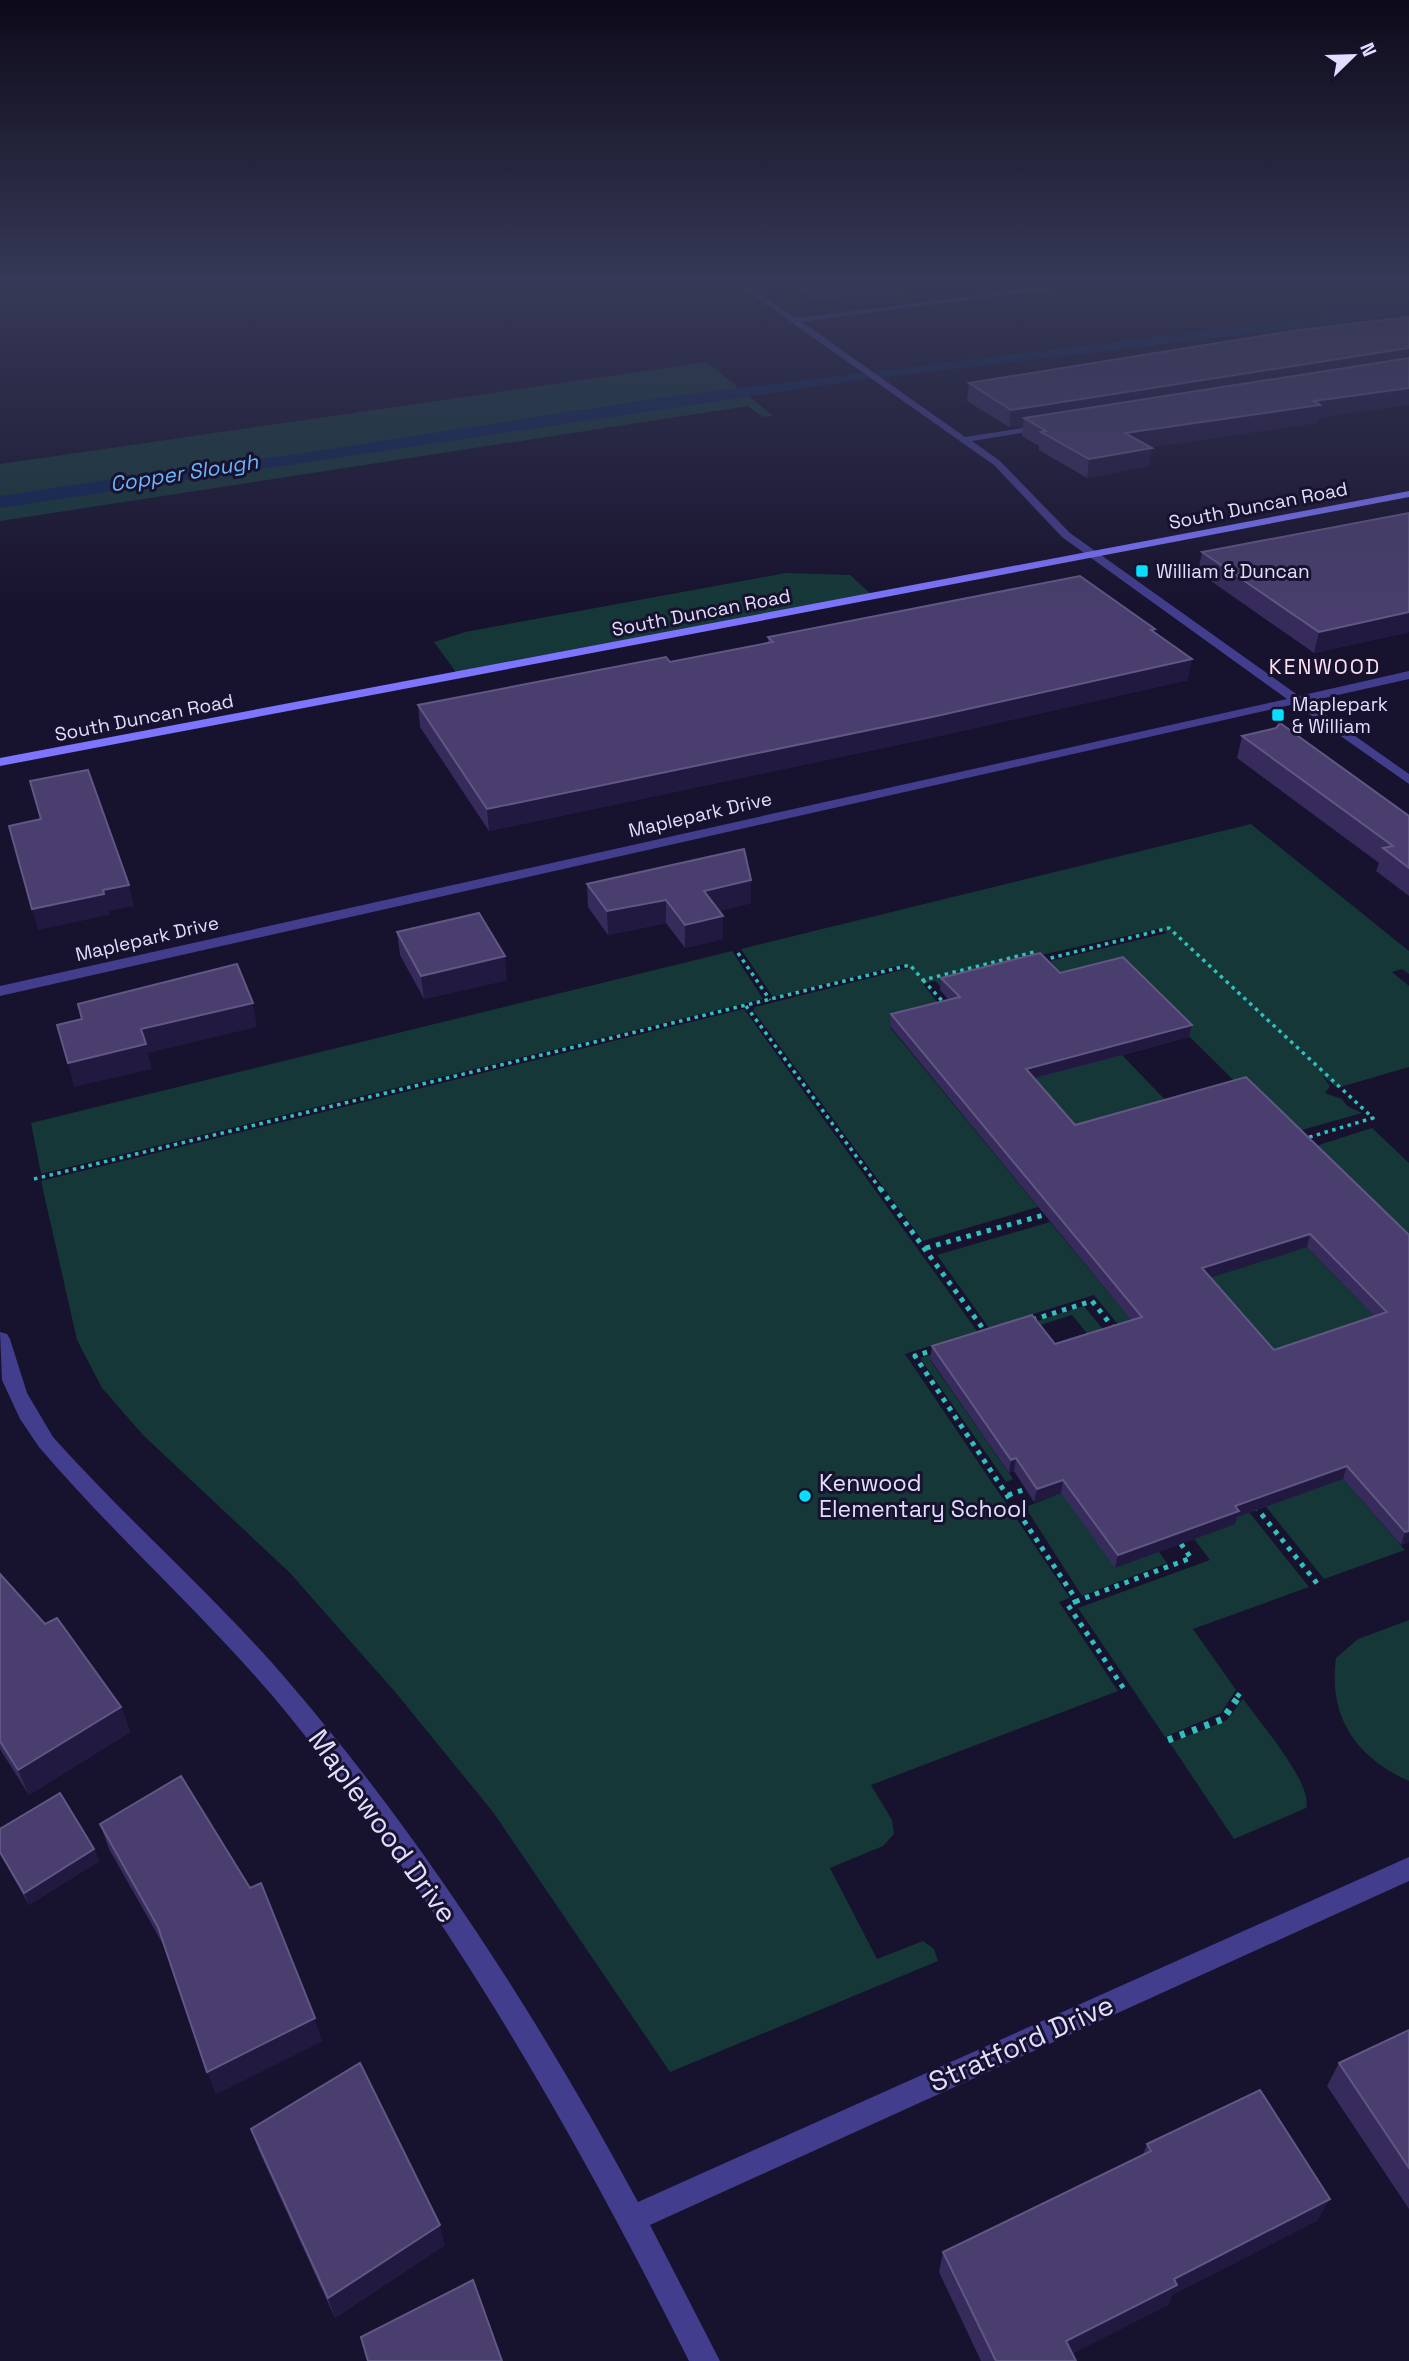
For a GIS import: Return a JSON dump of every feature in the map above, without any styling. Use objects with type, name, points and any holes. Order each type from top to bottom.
[{"type":"main road","name":"South Duncan Road","points":[[0,762],[1409,494]]},
{"type":"street","points":[[894,391],[998,463],[1017,480],[1054,524],[1095,555],[1409,779]]},
{"type":"street","points":[[962,440],[1051,426]]},
{"type":"street","name":"Maplepark Drive","points":[[0,991],[1409,675]]},
{"type":"street","name":"Maplewood Drive","points":[[0,1339],[18,1396],[45,1440],[204,1604],[329,1748],[422,1873],[542,2059],[634,2218],[705,2361]]},
{"type":"street","name":"Stratford Drive","points":[[634,2218],[1409,1870]]},
{"type":"path","points":[[1043,960],[1169,928],[1373,1118],[1294,1141]]},
{"type":"path","points":[[923,980],[1034,952],[1052,969]]},
{"type":"path","points":[[738,953],[770,1000]]},
{"type":"path","points":[[34,1179],[911,965],[949,1009]]},
{"type":"path","points":[[747,1006],[988,1334]]},
{"type":"path","points":[[926,1248],[1044,1215]]},
{"type":"path","points":[[1027,1322],[1092,1301],[1116,1332]]},
{"type":"path","points":[[976,1338],[1001,1330]]},
{"type":"path","points":[[944,1351],[942,1348],[915,1356],[1077,1601]]},
{"type":"path","points":[[1008,1495],[1026,1489]]},
{"type":"path","points":[[1252,1502],[1320,1587]]},
{"type":"path","points":[[1124,1689],[1068,1605],[1191,1558],[1181,1544]]},
{"type":"path","points":[[1168,1740],[1223,1719],[1243,1689]]},
{"type":"green space","points":[[505,391],[743,391],[773,416],[763,417],[748,406],[0,521],[0,464]]},
{"type":"green space","points":[[786,573],[850,575],[874,597],[458,675],[434,642],[465,632]]},
{"type":"green space","points":[[1251,824],[1409,951],[1409,974],[1402,969],[1392,972],[1409,986],[1409,1067],[1337,1088],[1322,1075],[1330,1086],[1325,1093],[1342,1099],[1347,1106],[1362,1113],[1288,1134],[1121,969],[1069,982],[1050,961],[1167,933],[1162,928],[1032,957],[943,989],[935,981],[923,984],[946,1013],[890,1027],[1038,1207],[923,1241],[753,1010],[755,1007],[910,968],[905,964],[773,997],[741,949]]},
{"type":"green space","points":[[732,951],[763,999],[41,1174],[31,1123]]},
{"type":"green space","points":[[744,1009],[977,1331],[905,1354],[1070,1598],[1059,1602],[1118,1691],[871,1785],[892,1820],[894,1834],[883,1846],[830,1868],[877,1959],[923,1941],[934,1949],[938,1961],[670,2072],[493,1812],[396,1693],[290,1573],[143,1435],[102,1388],[77,1340],[41,1181]]},
{"type":"green space","points":[[1122,1055],[1174,1109],[1073,1137],[1024,1081]]},
{"type":"green space","points":[[1372,1128],[1409,1163],[1409,1253],[1303,1150]]},
{"type":"green space","points":[[1050,1222],[1204,1408],[1190,1413],[1094,1295],[989,1328],[937,1255]]},
{"type":"green space","points":[[1307,1247],[1383,1325],[1271,1363],[1199,1281]]},
{"type":"green space","points":[[1084,1306],[1110,1338],[1095,1343],[1072,1315],[945,1355],[944,1351]]},
{"type":"green space","points":[[936,1353],[930,1360],[1013,1479],[1006,1482],[920,1358]]},
{"type":"green space","points":[[1209,1436],[1280,1501],[1343,1479],[1405,1550],[1324,1579]]},
{"type":"green space","points":[[1193,1442],[1309,1587],[1193,1629],[1236,1690],[1221,1713],[1165,1737],[1078,1608],[1210,1560],[1194,1539],[1235,1524]]},
{"type":"green space","points":[[1061,1493],[1159,1552],[1167,1563],[1082,1596],[1029,1513],[1028,1506]]},
{"type":"green space","points":[[1409,1620],[1409,1781],[1374,1760],[1349,1732],[1336,1698],[1335,1679],[1336,1658],[1358,1639]]},
{"type":"green space","points":[[1243,1699],[1294,1769],[1302,1784],[1306,1808],[1234,1839],[1170,1743],[1227,1720]]},
{"type":"water","name":"Copper Slough","points":[[714,391],[784,391],[0,508],[0,496],[298,454]]},
{"type":"building","points":[[982,391],[1132,391],[1011,410]]},
{"type":"building","points":[[1196,391],[1386,391],[1314,401],[1320,405],[1125,433],[1152,448],[1089,459],[1041,432],[1046,431],[1024,418]]},
{"type":"building","points":[[1409,513],[1409,612],[1319,632],[1202,552]]},
{"type":"building","points":[[1080,576],[1192,659],[932,717],[487,809],[418,705],[666,657],[670,662],[773,642],[768,637]]},
{"type":"building","points":[[1280,723],[1409,816],[1409,868],[1383,848],[1393,846],[1242,736],[1276,728]]},
{"type":"building","points":[[88,770],[129,885],[103,890],[104,894],[32,909],[9,826],[41,819],[30,781]]},
{"type":"building","points":[[744,849],[751,880],[704,891],[723,916],[685,925],[666,900],[607,911],[587,884]]},
{"type":"building","points":[[479,913],[505,956],[421,976],[397,932]]},
{"type":"building","points":[[1040,953],[1060,973],[1123,957],[1192,1025],[1026,1069],[1075,1125],[1246,1077],[1409,1235],[1409,1531],[1405,1532],[1347,1466],[1235,1506],[1239,1511],[1118,1555],[1063,1480],[1037,1489],[1016,1458],[1011,1460],[932,1346],[1032,1315],[1055,1344],[1142,1317],[891,1014],[960,997],[941,978]],"holes":[[[1310,1234],[1387,1312],[1274,1350],[1202,1268]]]},
{"type":"building","points":[[237,964],[253,1003],[141,1029],[146,1044],[68,1063],[57,1025],[82,1019],[78,1004]]},
{"type":"building","points":[[0,1574],[45,1624],[57,1618],[121,1707],[18,1770],[0,1741]]},
{"type":"building","points":[[181,1776],[250,1888],[261,1883],[315,2018],[207,2072],[158,1927],[100,1824]]},
{"type":"building","points":[[60,1793],[94,1849],[24,1893],[0,1852],[0,1829]]},
{"type":"building","points":[[1409,2030],[1409,2168],[1339,2063]]},
{"type":"building","points":[[360,2063],[440,2225],[328,2298],[251,2129]]},
{"type":"building","points":[[1260,2090],[1330,2199],[1174,2279],[1177,2285],[1066,2341],[1076,2361],[996,2361],[943,2252],[1151,2151],[1147,2144]]},
{"type":"building","points":[[473,2280],[502,2361],[368,2361],[361,2337]]},
{"type":"place","name":"William & Duncan","points":[[1142,571]]},
{"type":"place","name":"Maplepark & William","points":[[1278,715]]},
{"type":"place","name":"Kenwood Elementary School","points":[[805,1496]]},
{"type":"district","name":"KENWOOD","points":[[1325,667]]}]
